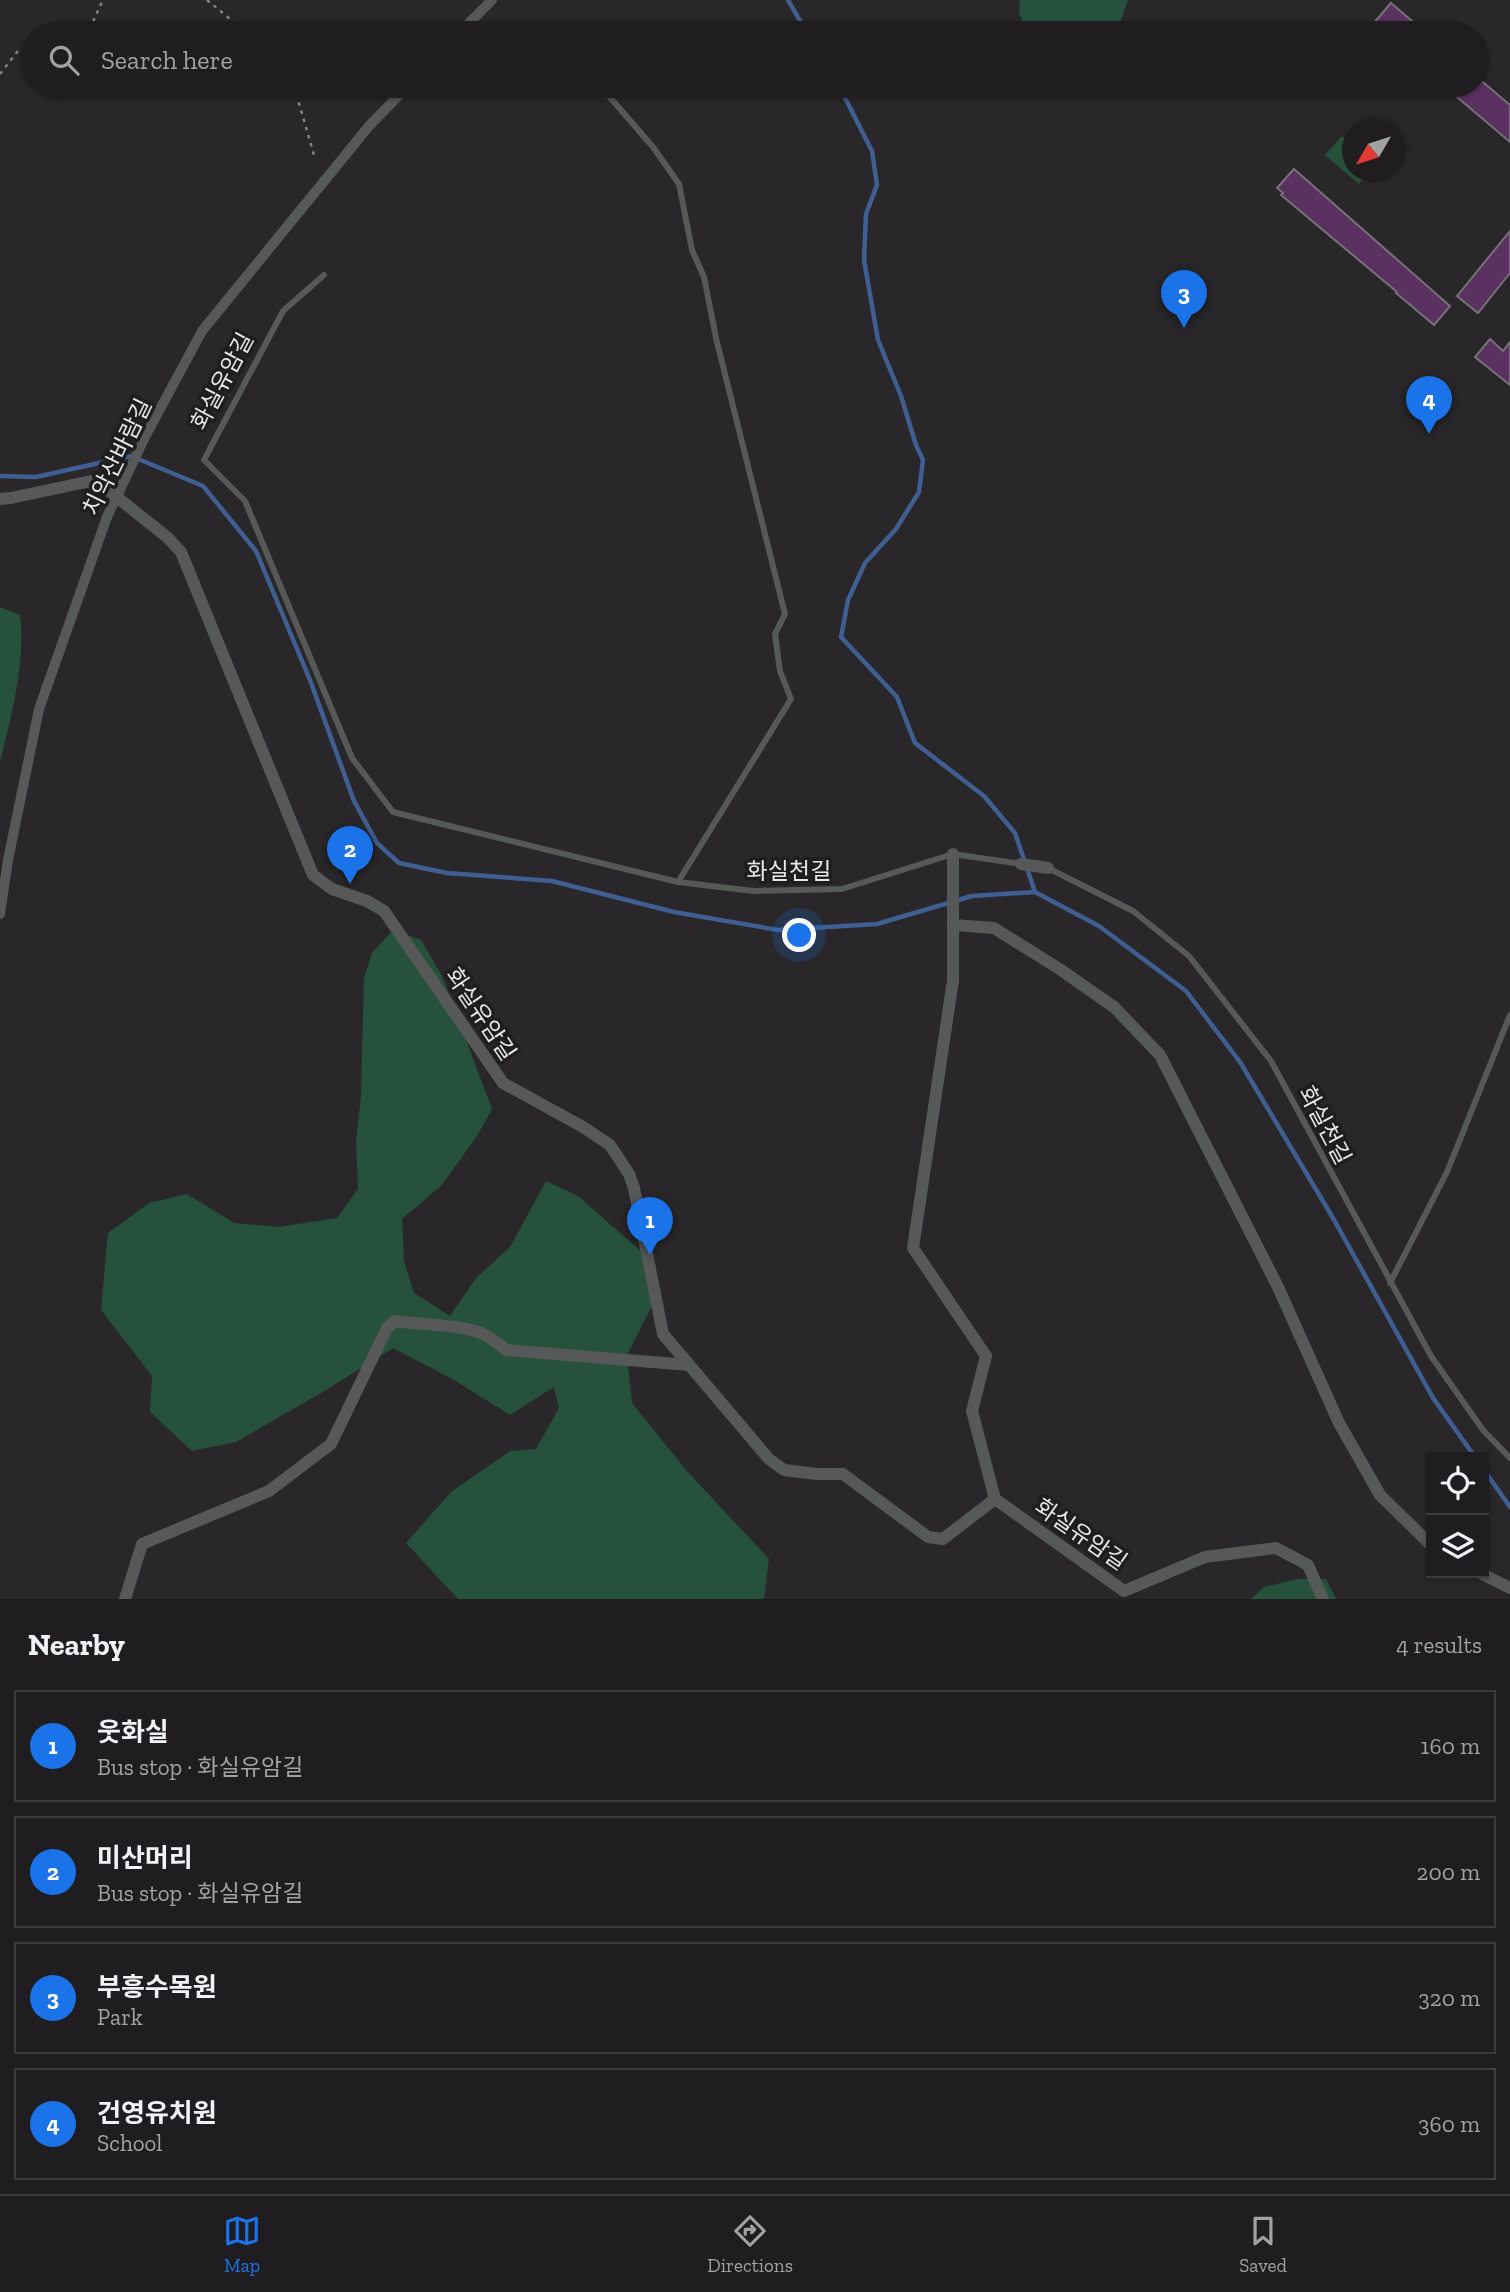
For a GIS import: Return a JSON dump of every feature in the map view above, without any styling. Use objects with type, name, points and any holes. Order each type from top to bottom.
[{"type":"street","points":[[471,21],[492,0]]},
{"type":"street","name":"치악산바람길","points":[[0,914],[8,860],[39,709],[107,517],[144,439],[202,331],[369,126],[396,98]]},
{"type":"street","name":"화실유암길","points":[[0,499],[91,481],[113,493],[167,537],[181,552],[313,875],[332,889],[367,901],[384,911],[503,1083],[610,1145],[629,1174],[634,1188],[663,1334],[769,1459],[784,1470],[843,1474],[928,1537],[943,1539],[995,1499],[1124,1591],[1205,1557],[1276,1548],[1308,1565],[1323,1599]]},
{"type":"street","points":[[953,861],[953,980],[913,1248],[986,1356],[972,1412],[995,1499]]},
{"type":"street","points":[[1021,864],[1048,868]]},
{"type":"street","points":[[954,925],[994,928],[1061,970],[1114,1007],[1160,1055],[1279,1287],[1339,1423],[1380,1495],[1426,1540]]},
{"type":"street","points":[[125,1599],[142,1544],[269,1491],[331,1444],[387,1328],[395,1321],[469,1329],[484,1334],[506,1350],[689,1365]]},
{"type":"street","points":[[1489,1578],[1510,1588]]},
{"type":"lane","points":[[611,98],[653,147],[679,184],[692,250],[705,277],[716,338],[785,614],[775,634],[780,671],[791,699],[678,882]]},
{"type":"lane","name":"화실유암길","points":[[324,275],[283,311],[204,460],[245,501],[352,758],[393,812],[678,882]]},
{"type":"lane","name":"화실천길","points":[[678,882],[753,891],[842,889],[953,861],[1021,864]]},
{"type":"lane","name":"화실천길","points":[[1048,868],[1133,911],[1189,956],[1271,1061],[1431,1356],[1483,1430],[1510,1458]]},
{"type":"lane","points":[[1390,1283],[1447,1172],[1510,1014]]},
{"type":"path","points":[[94,21],[102,4],[101,0]]},
{"type":"path","points":[[207,0],[232,21]]},
{"type":"path","points":[[0,74],[17,52],[21,51]]},
{"type":"path","points":[[297,98],[314,155]]},
{"type":"green space","points":[[1020,0],[1128,0],[1120,21],[1022,21],[1019,13]]},
{"type":"green space","points":[[1342,136],[1342,170],[1325,155]]},
{"type":"green space","points":[[0,607],[20,615],[21,651],[9,727],[0,762]]},
{"type":"green space","points":[[393,930],[421,940],[442,976],[492,1109],[477,1136],[442,1185],[402,1219],[404,1261],[414,1293],[450,1316],[476,1278],[510,1247],[546,1181],[578,1196],[644,1254],[656,1298],[627,1355],[632,1403],[686,1470],[769,1559],[764,1599],[458,1599],[406,1543],[451,1492],[510,1451],[536,1449],[559,1408],[554,1387],[510,1415],[456,1381],[393,1348],[236,1442],[192,1451],[150,1412],[152,1376],[101,1310],[108,1233],[149,1203],[187,1194],[234,1223],[279,1227],[337,1218],[358,1189],[356,1142],[361,1095],[364,978],[372,953]]},
{"type":"green space","points":[[1297,1579],[1326,1579],[1336,1599],[1251,1599],[1264,1587]]},
{"type":"building","points":[[1391,3],[1412,21],[1376,21]]},
{"type":"building","points":[[1489,87],[1510,105],[1510,142],[1458,98],[1489,98]]},
{"type":"building","points":[[1294,169],[1450,306],[1434,325],[1281,195],[1283,193],[1277,188]]},
{"type":"building","points":[[1510,231],[1510,273],[1478,313],[1457,296]]},
{"type":"building","points":[[1490,339],[1503,351],[1510,342],[1510,385],[1475,357]]},
{"type":"waterway","points":[[788,0],[800,21]]},
{"type":"waterway","points":[[845,98],[872,151],[877,185],[866,214],[864,260],[878,340],[923,460],[919,492],[896,529],[865,563],[848,600],[841,637],[897,697],[915,743],[984,796],[1015,833],[1035,892]]},
{"type":"waterway","points":[[0,476],[36,477],[131,456],[203,486],[256,551],[310,680],[354,801],[377,843],[399,863],[447,873],[552,881],[674,912],[778,930],[877,924],[972,896],[1035,892],[1099,926],[1186,991],[1240,1062],[1333,1218],[1433,1398],[1471,1452]]},
{"type":"waterway","points":[[1489,1477],[1510,1507]]},
{"type":"place","name":"부흥수목원","points":[[1184,328]]},
{"type":"place","name":"건영유치원","points":[[1429,434]]},
{"type":"place","name":"미산머리","points":[[350,884]]},
{"type":"place","name":"웃화실","points":[[650,1255]]}]
